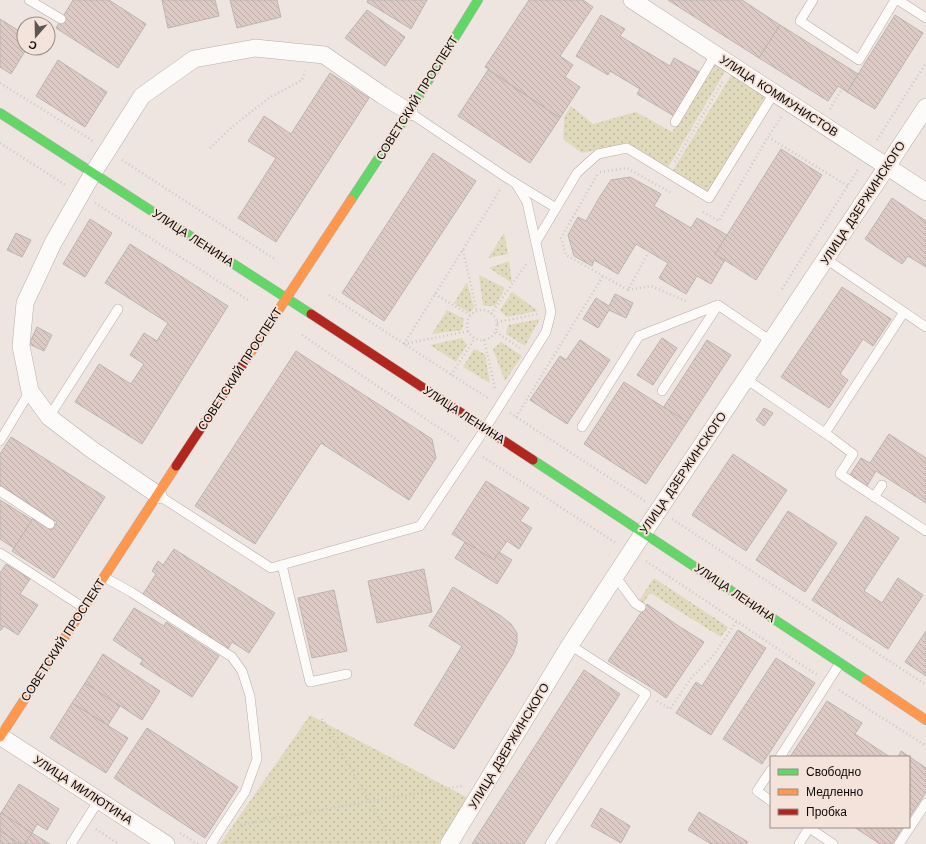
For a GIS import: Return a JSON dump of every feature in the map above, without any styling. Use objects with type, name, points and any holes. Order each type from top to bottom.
[{"type":"street","name":"СОВЕТСКИЙ ПРОСПЕКТ","points":[[0,736],[409,112],[478,0]]},
{"type":"street","name":"УЛИЦА КОММУНИСТОВ","points":[[632,0],[926,192]]},
{"type":"street","points":[[158,495],[91,449],[49,417],[30,391],[21,346],[25,303],[53,243],[80,194],[142,96],[194,59],[255,48],[324,54],[409,112]]},
{"type":"street","name":"УЛИЦА ДЗЕРЖИНСКОГО","points":[[449,844],[570,645],[926,106]]},
{"type":"street","name":"УЛИЦА ЛЕНИНА","points":[[0,113],[644,532],[926,720]]},
{"type":"street","name":"УЛИЦА МИЛЮТИНА","points":[[0,736],[166,844]]},
{"type":"lane","points":[[29,0],[61,20]]},
{"type":"lane","points":[[813,0],[800,21],[859,60],[897,0],[926,18]]},
{"type":"lane","points":[[675,122],[715,55]]},
{"type":"lane","points":[[536,245],[577,173],[598,154],[627,148],[709,198],[774,93]]},
{"type":"lane","points":[[409,112],[516,184],[556,208]]},
{"type":"lane","points":[[158,495],[272,568],[420,526],[500,406],[546,332],[550,312],[527,202],[516,184]]},
{"type":"lane","points":[[826,259],[926,327]]},
{"type":"lane","points":[[718,305],[771,341]]},
{"type":"lane","points":[[582,427],[639,336],[718,305]]},
{"type":"lane","points":[[662,391],[718,305]]},
{"type":"lane","points":[[49,417],[118,308]]},
{"type":"lane","points":[[825,433],[904,312]]},
{"type":"lane","points":[[746,379],[853,454],[840,474],[926,531]]},
{"type":"lane","points":[[0,440],[30,391]]},
{"type":"lane","points":[[874,497],[882,485]]},
{"type":"lane","points":[[0,491],[50,524]]},
{"type":"lane","points":[[0,554],[84,608]]},
{"type":"lane","points":[[282,565],[310,682],[348,674]]},
{"type":"lane","points":[[615,576],[635,603],[641,607]]},
{"type":"lane","points":[[104,577],[131,592],[232,657],[242,671],[250,696],[257,759],[245,792],[211,844]]},
{"type":"lane","points":[[550,844],[646,694],[570,645]]},
{"type":"lane","points":[[781,756],[840,663]]},
{"type":"lane","points":[[770,772],[757,791],[770,800]]},
{"type":"lane","points":[[71,844],[99,800]]},
{"type":"lane","points":[[910,827],[926,803]]},
{"type":"lane","points":[[799,844],[808,828]]},
{"type":"lane","points":[[810,828],[834,844]]},
{"type":"lane","points":[[899,844],[910,828]]},
{"type":"path","points":[[210,148],[232,127],[269,98],[302,80],[311,53]]},
{"type":"path","points":[[874,144],[926,63]]},
{"type":"path","points":[[668,173],[732,66]]},
{"type":"path","points":[[0,83],[107,150],[276,260]]},
{"type":"path","points":[[821,124],[842,89]]},
{"type":"path","points":[[700,210],[719,221],[783,113]]},
{"type":"path","points":[[768,137],[848,186]]},
{"type":"path","points":[[0,143],[248,300]]},
{"type":"path","points":[[673,194],[628,168],[598,172],[561,238],[566,255],[628,290],[651,286],[705,310]]},
{"type":"path","points":[[469,331],[404,344],[507,178]]},
{"type":"path","points":[[491,314],[536,245]]},
{"type":"path","points":[[463,249],[477,312]]},
{"type":"path","points":[[628,290],[647,255]]},
{"type":"path","points":[[516,417],[603,276]]},
{"type":"path","points":[[435,294],[471,316]]},
{"type":"path","points":[[477,312],[487,312],[495,317],[497,322],[496,332],[493,336],[484,340],[475,338],[469,331],[468,322],[471,316],[477,312]]},
{"type":"path","points":[[497,322],[550,312]]},
{"type":"path","points":[[496,332],[532,355]]},
{"type":"path","points":[[302,335],[471,450],[631,552],[926,746]]},
{"type":"path","points":[[451,375],[475,338]]},
{"type":"path","points":[[484,340],[500,406]]},
{"type":"path","points":[[658,510],[926,685]]},
{"type":"path","points":[[646,694],[670,709],[692,677],[713,656],[736,622]]},
{"type":"path","points":[[322,719],[394,844]]},
{"type":"path","points":[[235,826],[462,786],[467,779]]},
{"type":"shaded area","points":[[715,62],[726,70],[667,169],[627,144],[582,153],[563,139],[564,117],[571,106],[593,124],[636,112],[672,132]]},
{"type":"shaded area","points":[[732,74],[767,95],[707,193],[672,172]]},
{"type":"shaded area","points":[[504,233],[508,254],[488,258]]},
{"type":"shaded area","points":[[509,261],[512,283],[489,268]]},
{"type":"shaded area","points":[[479,275],[505,288],[495,306],[483,306]]},
{"type":"shaded area","points":[[467,282],[474,308],[469,313],[454,303]]},
{"type":"shaded area","points":[[512,292],[538,311],[507,317],[500,310]]},
{"type":"shaded area","points":[[447,310],[464,319],[462,330],[432,334]]},
{"type":"shaded area","points":[[540,319],[525,346],[506,334],[508,325]]},
{"type":"shaded area","points":[[462,338],[467,345],[456,362],[430,345]]},
{"type":"shaded area","points":[[501,342],[522,356],[505,381],[493,349]]},
{"type":"shaded area","points":[[474,349],[485,354],[490,383],[463,367]]},
{"type":"shaded area","points":[[654,578],[728,627],[721,637],[650,593],[641,607],[638,602]]},
{"type":"shaded area","points":[[310,715],[468,798],[439,844],[220,844]]},
{"type":"building","points":[[73,0],[109,0],[146,24],[118,68],[56,28]]},
{"type":"building","points":[[162,0],[215,0],[219,16],[168,28]]},
{"type":"building","points":[[230,0],[277,0],[281,17],[237,28]]},
{"type":"building","points":[[368,0],[427,0],[411,29],[367,2]]},
{"type":"building","points":[[529,0],[583,0],[593,7],[560,56],[573,65],[565,77],[580,87],[560,118],[485,67]]},
{"type":"building","points":[[668,0],[742,0],[780,25],[759,58]]},
{"type":"building","points":[[367,10],[405,37],[385,66],[345,38]]},
{"type":"building","points":[[601,15],[625,29],[620,36],[670,66],[674,58],[699,72],[674,116],[637,94],[640,89],[610,71],[608,75],[576,56]]},
{"type":"building","points":[[895,15],[923,33],[875,109],[847,92]]},
{"type":"building","points":[[0,19],[16,29],[16,56],[22,56],[11,74],[0,67]]},
{"type":"building","points":[[780,25],[858,74],[847,92],[838,86],[828,101],[759,58]]},
{"type":"building","points":[[58,60],[107,92],[85,127],[36,96]]},
{"type":"building","points":[[488,70],[560,118],[530,163],[458,116]]},
{"type":"building","points":[[330,73],[369,98],[276,242],[238,218],[276,158],[248,141],[264,116],[291,134]]},
{"type":"building","points":[[781,149],[822,175],[756,280],[715,254]]},
{"type":"building","points":[[433,153],[476,181],[384,321],[342,293]]},
{"type":"building","points":[[630,177],[661,194],[654,206],[691,228],[697,218],[727,235],[715,254],[725,260],[711,284],[697,276],[686,294],[659,278],[668,263],[636,244],[618,274],[594,260],[592,266],[574,256],[568,235],[578,217],[586,221],[611,180]]},
{"type":"building","points":[[892,198],[926,221],[926,267],[908,256],[902,264],[865,239]]},
{"type":"building","points":[[90,219],[112,233],[85,277],[63,264]]},
{"type":"building","points":[[16,233],[31,240],[22,257],[7,250]]},
{"type":"building","points":[[130,244],[228,306],[142,444],[75,402],[99,364],[131,384],[144,364],[130,355],[144,333],[157,341],[168,323],[105,283]]},
{"type":"building","points":[[842,287],[891,319],[873,346],[863,339],[840,374],[848,380],[829,408],[781,377]]},
{"type":"building","points":[[615,294],[633,303],[626,318],[609,310],[598,328],[583,319],[596,298],[609,306]]},
{"type":"building","points":[[37,327],[52,335],[44,351],[29,344]]},
{"type":"building","points":[[662,338],[677,348],[653,385],[637,375]]},
{"type":"building","points":[[580,340],[610,360],[567,424],[530,400],[560,356],[566,360]]},
{"type":"building","points":[[707,340],[731,355],[687,422],[663,408]]},
{"type":"building","points":[[296,351],[432,439],[436,458],[409,500],[321,443],[255,544],[195,506]]},
{"type":"building","points":[[624,382],[687,422],[646,484],[584,444]]},
{"type":"building","points":[[764,408],[773,413],[764,426],[756,420]]},
{"type":"building","points":[[889,434],[926,458],[926,503],[876,471],[867,486],[850,475],[861,458],[870,463]]},
{"type":"building","points":[[11,437],[105,497],[54,578],[12,551],[33,518],[52,530],[57,522],[0,485],[0,454]]},
{"type":"building","points":[[733,454],[787,490],[746,551],[692,515]]},
{"type":"building","points":[[486,481],[529,508],[520,521],[532,528],[519,549],[507,541],[494,560],[452,534]]},
{"type":"building","points":[[0,500],[32,520],[14,548],[0,539]]},
{"type":"building","points":[[788,511],[837,543],[805,592],[756,560]]},
{"type":"building","points":[[866,516],[899,538],[864,591],[882,603],[898,578],[923,595],[888,649],[812,600]]},
{"type":"building","points":[[465,542],[494,560],[499,552],[512,560],[497,584],[455,558]]},
{"type":"building","points":[[174,549],[275,613],[249,653],[232,642],[228,649],[143,594],[156,574],[152,571],[158,561],[163,565]]},
{"type":"building","points":[[6,564],[30,579],[20,594],[38,605],[18,635],[4,626],[0,630],[0,573]]},
{"type":"building","points":[[424,569],[432,612],[377,623],[368,581]]},
{"type":"building","points":[[453,587],[501,616],[511,624],[517,633],[517,643],[513,654],[454,749],[414,725],[462,646],[429,626]]},
{"type":"building","points":[[334,590],[347,651],[312,658],[298,598]]},
{"type":"building","points":[[647,604],[704,642],[666,698],[608,661]]},
{"type":"building","points":[[134,608],[164,626],[166,622],[219,656],[192,697],[140,664],[143,660],[113,640]]},
{"type":"building","points":[[738,630],[766,648],[711,735],[676,713],[696,682],[702,686]]},
{"type":"building","points":[[926,631],[926,676],[905,662]]},
{"type":"building","points":[[103,654],[160,691],[142,720],[85,683]]},
{"type":"building","points":[[776,658],[815,683],[762,764],[723,739]]},
{"type":"building","points":[[584,670],[620,694],[524,844],[472,844]]},
{"type":"building","points":[[85,683],[120,706],[108,725],[72,703]]},
{"type":"building","points":[[827,701],[862,723],[855,734],[888,756],[791,756]]},
{"type":"building","points":[[72,703],[128,738],[106,773],[50,738]]},
{"type":"building","points":[[147,728],[238,787],[205,838],[114,778]]},
{"type":"building","points":[[901,751],[908,756],[898,756]]},
{"type":"building","points":[[910,757],[926,768],[926,792],[910,816]]},
{"type":"building","points":[[19,784],[59,809],[47,830],[37,824],[32,833],[1,813]]},
{"type":"building","points":[[601,808],[630,826],[621,843],[591,826]]},
{"type":"building","points":[[699,812],[748,842],[746,844],[711,844],[688,830]]},
{"type":"building","points":[[1,813],[32,833],[25,844],[20,844],[0,831]]},
{"type":"building","points":[[856,828],[902,828],[892,844],[880,844]]},
{"type":"building","points":[[0,831],[20,844],[0,844]]},
{"type":"building","points":[[32,833],[50,844],[25,844]]},
{"type":"traffic: fast","points":[[351,200],[409,112],[478,0]]},
{"type":"traffic: fast","points":[[0,113],[311,314]]},
{"type":"traffic: fast","points":[[533,460],[866,680]]},
{"type":"traffic: slow","points":[[247,358],[351,200]]},
{"type":"traffic: slow","points":[[0,737],[176,466]]},
{"type":"traffic: slow","points":[[866,680],[926,720]]},
{"type":"traffic: jam","points":[[311,314],[533,460]]},
{"type":"traffic: jam","points":[[176,466],[247,358]]}]
